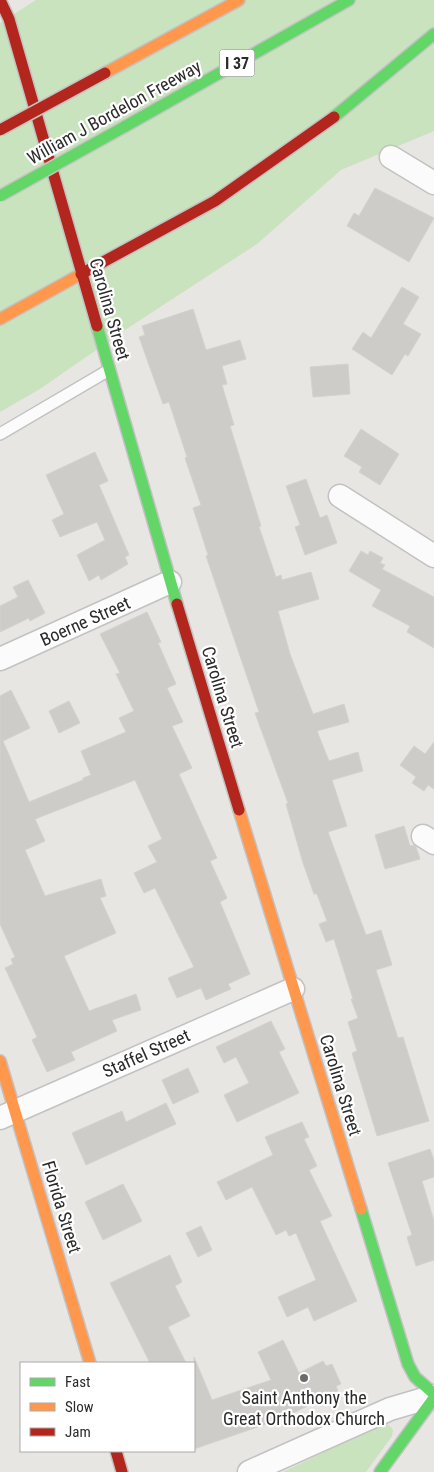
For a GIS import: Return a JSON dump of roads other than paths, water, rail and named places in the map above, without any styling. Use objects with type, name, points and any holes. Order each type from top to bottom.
[{"type":"main road","name":"Carolina Street","points":[[0,0],[9,18],[170,582],[408,1364],[415,1377],[434,1396]]},
{"type":"main road","points":[[0,130],[239,0]]},
{"type":"main road","name":"William J Bordelon Freeway","points":[[0,196],[349,0]]},
{"type":"main road","points":[[0,319],[215,201],[334,117],[434,34]]},
{"type":"main road","points":[[8,56],[26,78]]},
{"type":"main road","name":"Florida Street","points":[[0,1061],[8,1115],[90,1362]]},
{"type":"main road","points":[[380,1472],[434,1396]]},
{"type":"main road","points":[[116,1452],[122,1472]]},
{"type":"street","points":[[391,157],[434,183]]},
{"type":"street","points":[[340,496],[434,556]]},
{"type":"street","name":"Boerne Street","points":[[0,659],[170,582]]},
{"type":"street","name":"Staffel Street","points":[[8,1115],[293,989]]},
{"type":"street","points":[[249,1472],[390,1409],[434,1396]]},
{"type":"lane","points":[[0,434],[109,370]]},
{"type":"place","name":"Saint Anthony the Great Orthodox Church","points":[[304,1378]]}]
